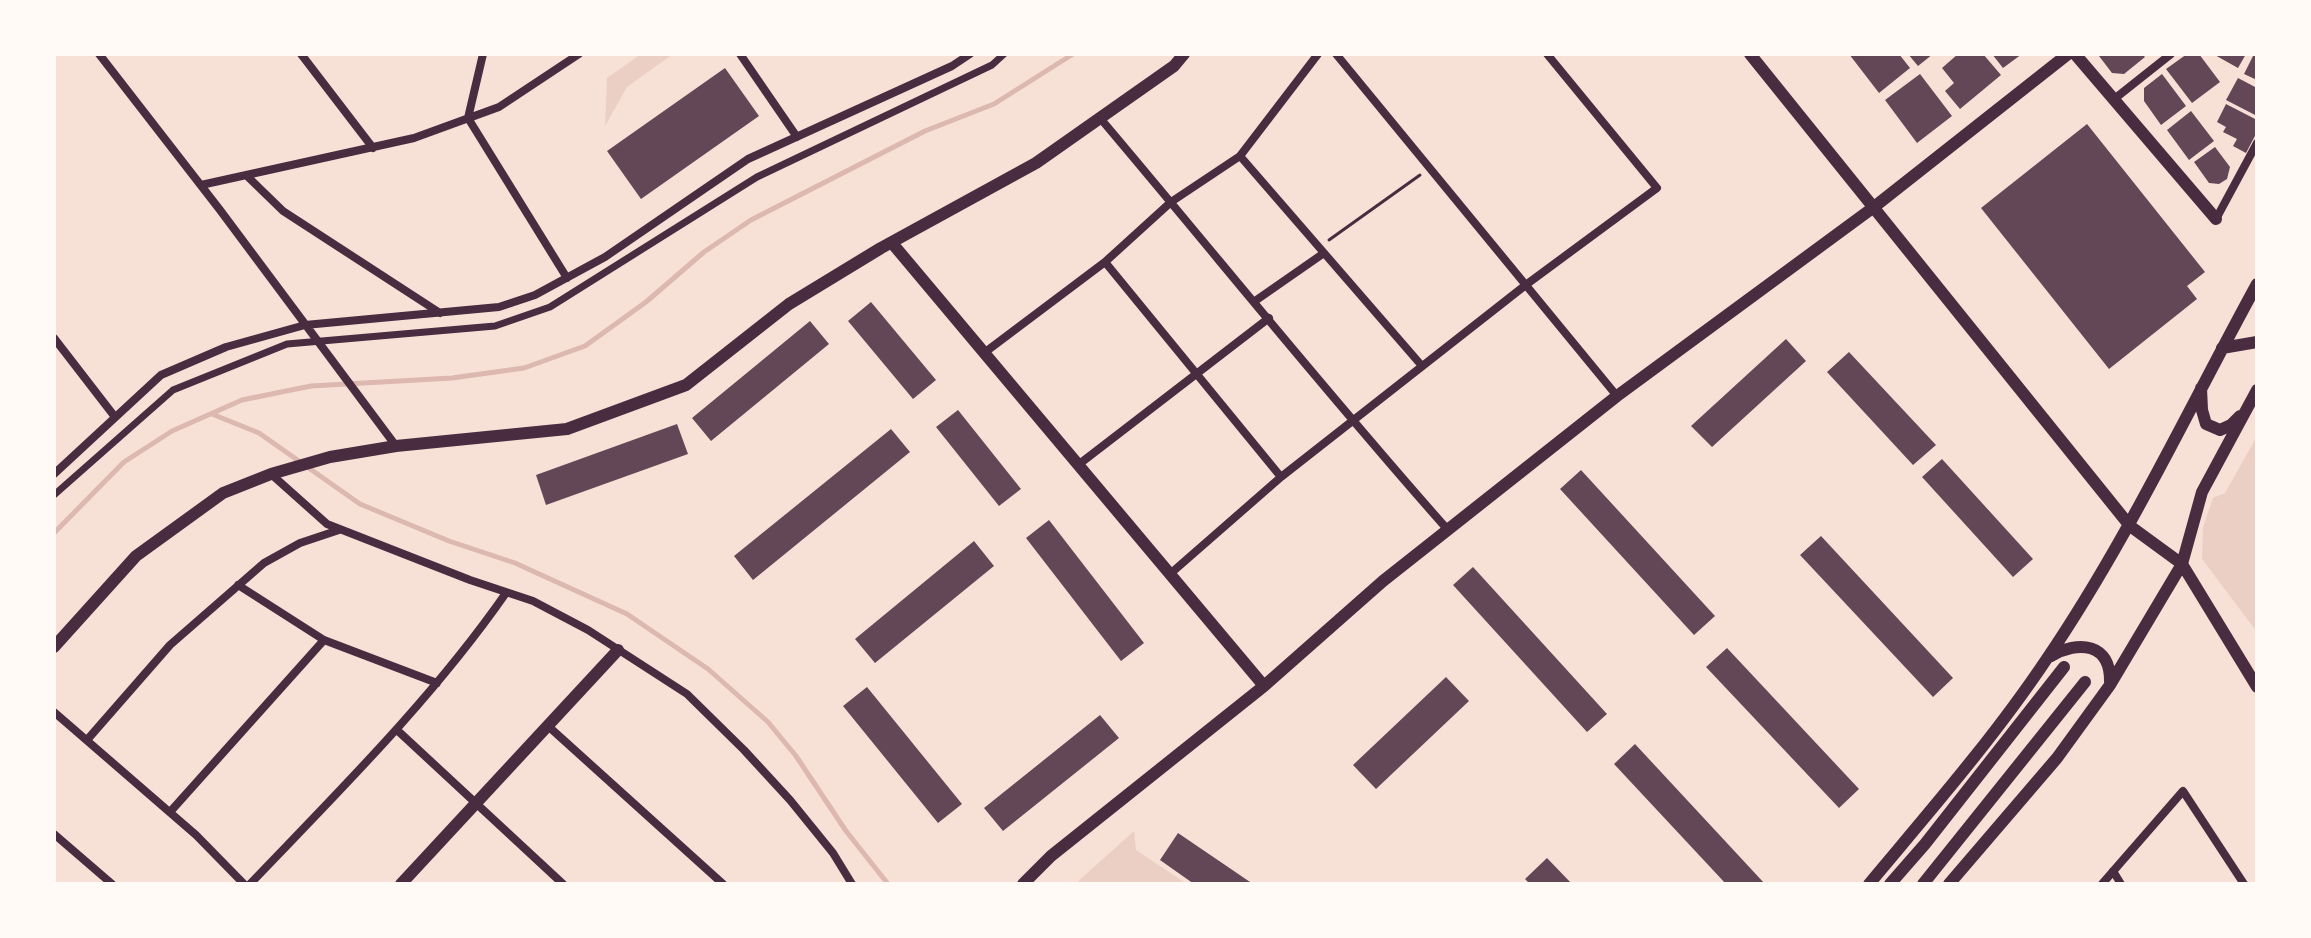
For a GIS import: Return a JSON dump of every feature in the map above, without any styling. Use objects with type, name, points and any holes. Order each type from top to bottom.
[{"type":"street","points":[[99,54],[396,446]]},
{"type":"street","points":[[301,54],[373,148]]},
{"type":"street","points":[[483,54],[468,118],[567,278]]},
{"type":"street","points":[[201,185],[414,138],[499,107],[579,54]]},
{"type":"street","points":[[740,54],[797,137]]},
{"type":"street","points":[[54,474],[161,375],[226,347],[305,325],[499,307],[535,295],[605,257],[748,159],[952,66],[970,54]]},
{"type":"street","points":[[54,495],[173,390],[287,344],[495,326],[550,307],[757,177],[992,65],[1004,54]]},
{"type":"street","points":[[54,647],[136,556],[223,493],[271,474],[330,457],[396,446],[567,429],[686,385],[789,304],[1036,163],[1174,66],[1184,54]]},
{"type":"street","points":[[984,353],[1105,262],[1171,202],[1240,156],[1318,54]]},
{"type":"street","points":[[1336,54],[1617,396]]},
{"type":"street","points":[[1170,574],[1281,477],[1351,421],[1657,188],[1547,54]]},
{"type":"street","points":[[1750,54],[2130,526],[2182,564],[2257,687]]},
{"type":"street","points":[[1023,884],[1051,856],[1264,686],[1383,581],[1617,396],[1874,207],[2068,54]]},
{"type":"street","points":[[2075,54],[2216,219],[2257,143]]},
{"type":"street","points":[[2113,100],[2171,54]]},
{"type":"street","points":[[1100,118],[1255,301],[1351,421],[1448,530]]},
{"type":"street","points":[[1240,156],[1422,366]]},
{"type":"street","points":[[247,176],[283,211],[440,313]]},
{"type":"street","points":[[892,243],[1264,686]]},
{"type":"street","points":[[1255,301],[1321,250]]},
{"type":"street","points":[[1105,262],[1281,477]]},
{"type":"street","points":[[1869,884],[1968,764],[2047,658],[2130,526],[2201,385],[2257,284]]},
{"type":"street","points":[[1078,465],[1269,318]]},
{"type":"street","points":[[54,338],[115,417]]},
{"type":"street","points":[[2222,348],[2257,342]]},
{"type":"street","points":[[2201,385],[2206,424],[2220,430],[2231,425],[2248,408]]},
{"type":"street","points":[[1949,884],[2057,758],[2110,685],[2182,564],[2202,492],[2257,390]]},
{"type":"street","points":[[271,474],[327,524],[533,601],[588,630],[687,694],[744,750],[807,821],[833,853],[852,884]]},
{"type":"street","points":[[87,740],[170,645],[264,563],[300,543],[340,530]]},
{"type":"street","points":[[238,585],[324,640],[437,683]]},
{"type":"street","points":[[250,884],[397,730],[475,638],[506,593]]},
{"type":"street","points":[[170,812],[324,640]]},
{"type":"street","points":[[2047,658],[2064,648],[2083,645],[2105,657],[2110,667],[2110,685]]},
{"type":"street","points":[[402,884],[618,650]]},
{"type":"street","points":[[1890,884],[2064,667]]},
{"type":"street","points":[[1923,884],[2085,682]]},
{"type":"street","points":[[54,712],[170,812],[244,884]]},
{"type":"street","points":[[548,726],[723,884]]},
{"type":"street","points":[[397,730],[563,884]]},
{"type":"street","points":[[2102,884],[2183,791],[2244,884]]},
{"type":"street","points":[[54,834],[112,884]]},
{"type":"street","points":[[2113,871],[2121,884]]},
{"type":"path","points":[[1321,250],[1430,167]]},
{"type":"shaded area","points":[[641,54],[673,54],[627,87],[605,126],[607,78]]},
{"type":"shaded area","points":[[2257,436],[2257,632],[2202,559],[2203,527],[2213,498],[2225,493]]},
{"type":"shaded area","points":[[1134,831],[1136,850],[1187,884],[1075,884]]},
{"type":"building","points":[[1849,54],[1899,54],[1910,68],[1879,93]]},
{"type":"building","points":[[1908,54],[1933,54],[1918,66]]},
{"type":"building","points":[[1958,54],[1983,54],[2001,75],[1960,109],[1945,91],[1954,83],[1942,68]]},
{"type":"building","points":[[1992,54],[2022,54],[2003,68]]},
{"type":"building","points":[[2142,54],[2145,57],[2124,74],[2112,73],[2099,56]]},
{"type":"building","points":[[2187,54],[2199,54],[2220,82],[2192,103],[2166,69]]},
{"type":"building","points":[[2213,54],[2246,54],[2238,68]]},
{"type":"building","points":[[2254,54],[2257,54],[2257,80],[2244,74]]},
{"type":"building","points":[[725,68],[759,116],[641,199],[607,151]]},
{"type":"building","points":[[1920,74],[1952,116],[1917,143],[1885,100]]},
{"type":"building","points":[[2162,74],[2186,106],[2161,125],[2144,101],[2144,88]]},
{"type":"building","points":[[2238,78],[2257,88],[2257,116],[2226,100]]},
{"type":"building","points":[[2226,104],[2257,120],[2257,132],[2246,153],[2233,146],[2237,139],[2223,132],[2226,127],[2217,122]]},
{"type":"building","points":[[2191,111],[2214,141],[2189,160],[2167,130]]},
{"type":"building","points":[[2087,124],[2205,272],[2187,286],[2197,299],[2109,369],[1981,208]]},
{"type":"building","points":[[2215,147],[2230,167],[2227,179],[2219,184],[2209,183],[2194,162]]},
{"type":"building","points":[[871,302],[936,380],[913,399],[848,321]]},
{"type":"building","points":[[810,321],[829,344],[711,441],[692,418]]},
{"type":"building","points":[[1786,339],[1806,361],[1712,447],[1691,426]]},
{"type":"building","points":[[1849,352],[1936,445],[1913,465],[1827,372]]},
{"type":"building","points":[[958,410],[1021,489],[999,506],[936,427]]},
{"type":"building","points":[[677,424],[688,454],[546,505],[536,475]]},
{"type":"building","points":[[891,429],[910,452],[753,580],[734,556]]},
{"type":"building","points":[[1942,459],[2033,559],[2013,577],[1922,477]]},
{"type":"building","points":[[1581,470],[1715,616],[1694,635],[1560,489]]},
{"type":"building","points":[[1049,520],[1144,643],[1121,661],[1026,538]]},
{"type":"building","points":[[1821,536],[1953,678],[1933,697],[1800,555]]},
{"type":"building","points":[[974,541],[994,566],[875,663],[855,639]]},
{"type":"building","points":[[1473,567],[1607,714],[1587,732],[1453,585]]},
{"type":"building","points":[[1727,648],[1859,789],[1839,808],[1706,667]]},
{"type":"building","points":[[1446,677],[1469,701],[1376,789],[1353,765]]},
{"type":"building","points":[[867,687],[962,804],[938,823],[843,706]]},
{"type":"building","points":[[1100,715],[1119,738],[1003,831],[984,808]]},
{"type":"building","points":[[1635,744],[1765,884],[1726,884],[1614,764]]},
{"type":"building","points":[[1178,833],[1253,884],[1194,884],[1160,860]]},
{"type":"building","points":[[1547,858],[1572,884],[1530,884],[1525,879]]},
{"type":"waterway","points":[[54,533],[124,462],[172,431],[242,400],[311,386],[452,378],[524,368],[585,346],[646,302],[704,252],[751,220],[925,131],[994,104],[1073,54]]},
{"type":"waterway","points":[[212,414],[259,433],[360,504],[449,541],[515,563],[627,614],[708,669],[768,722],[888,884]]}]
